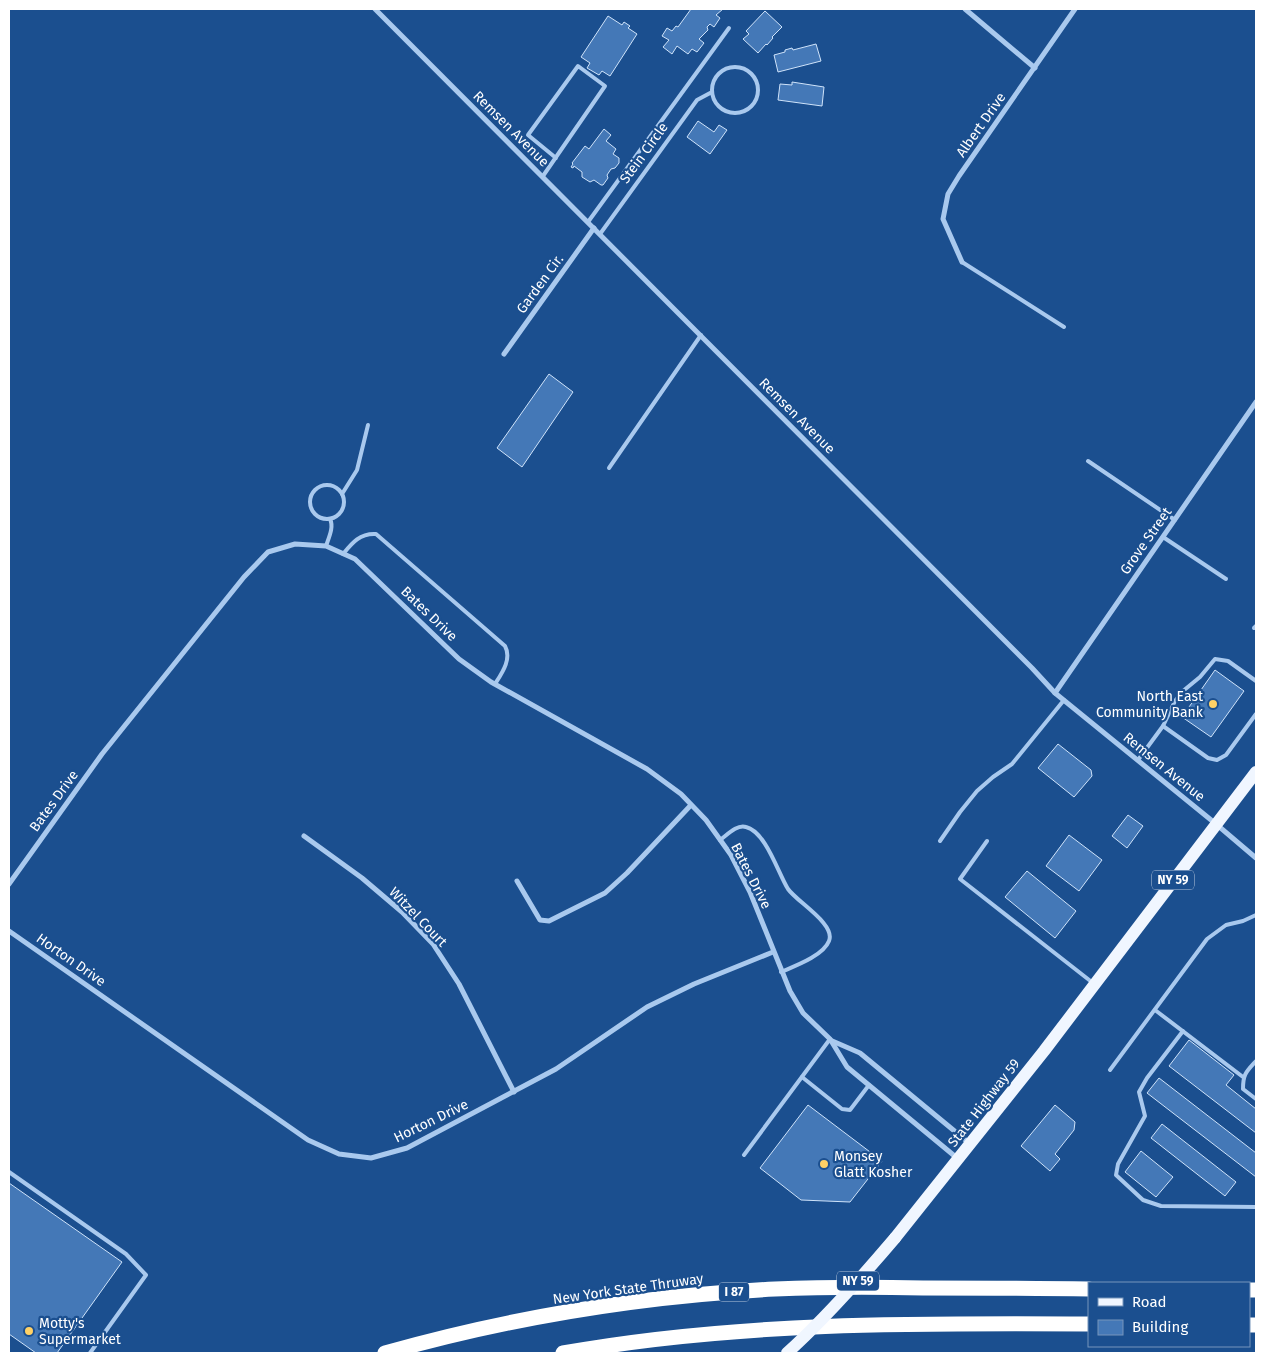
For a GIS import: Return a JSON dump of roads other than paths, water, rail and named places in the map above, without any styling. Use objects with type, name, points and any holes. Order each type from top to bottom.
[{"type":"highway","name":"New York State Thruway","points":[[385,1353],[523,1320],[584,1309],[713,1294],[776,1289],[840,1287],[1088,1289]]},
{"type":"highway","points":[[563,1353],[653,1340],[787,1328],[970,1324],[1088,1324]]},
{"type":"main road","name":"NY 59","points":[[1094,984],[1256,772]]},
{"type":"main road","name":"State Highway 59","points":[[787,1353],[861,1277],[895,1238],[1044,1051],[1094,984]]},
{"type":"street","name":"Remsen Avenue","points":[[375,9],[1055,693],[1256,858]]},
{"type":"street","points":[[965,9],[1035,68]]},
{"type":"street","name":"Albert Drive","points":[[962,262],[942,220],[948,194],[1075,9]]},
{"type":"street","name":"Garden Cir.","points":[[504,354],[594,228]]},
{"type":"street","name":"Grove Street","points":[[1055,693],[1256,402]]},
{"type":"street","name":"Bates Drive","points":[[9,884],[102,754],[244,577],[268,552],[295,544],[326,546],[355,559],[459,659],[495,684],[646,769],[681,794],[706,820],[731,855],[750,892],[790,992],[803,1013],[830,1040],[847,1067],[958,1159]]},
{"type":"street","points":[[517,881],[540,920],[549,921],[605,893],[627,873],[691,805]]},
{"type":"street","name":"Witzel Court","points":[[304,836],[369,884],[402,912],[433,944],[459,984],[514,1092]]},
{"type":"street","name":"Horton Drive","points":[[9,931],[308,1140],[339,1154],[371,1158],[407,1148],[514,1092],[556,1069],[647,1007],[694,984],[773,952]]},
{"type":"street","name":"Bates Drive","points":[[830,1040],[860,1053],[970,1144]]},
{"type":"lane","points":[[588,222],[729,28]]},
{"type":"lane","points":[[542,176],[556,158],[605,86],[578,66],[528,135],[556,158]]},
{"type":"lane","name":"Stein Circle","points":[[736,66],[750,72],[755,77],[759,92],[757,100],[752,106],[746,111],[739,113],[724,111],[714,100],[712,92],[716,77],[728,68],[736,66]]},
{"type":"lane","name":"Stein Circle","points":[[600,234],[697,100],[712,92]]},
{"type":"lane","points":[[962,262],[1064,327]]},
{"type":"lane","points":[[609,468],[701,335]]},
{"type":"lane","points":[[342,494],[357,470],[368,425]]},
{"type":"lane","points":[[1088,461],[1175,520]]},
{"type":"lane","points":[[322,486],[334,486],[342,494],[344,504],[340,514],[330,519],[324,519],[315,514],[310,503],[313,492],[322,486]]},
{"type":"lane","points":[[326,546],[332,528],[330,519]]},
{"type":"lane","points":[[343,554],[353,542],[363,535],[376,534],[504,646],[508,652],[506,661],[503,671],[495,684]]},
{"type":"lane","points":[[1163,537],[1226,579]]},
{"type":"lane","points":[[1138,760],[1163,726],[1175,701],[1215,660],[1228,661],[1256,680]]},
{"type":"lane","points":[[940,841],[960,812],[993,777],[1012,764],[1064,700]]},
{"type":"lane","points":[[1163,726],[1208,758],[1217,760],[1226,755],[1256,714]]},
{"type":"lane","points":[[720,840],[738,828],[746,826],[755,832],[765,842],[789,890],[826,925],[830,933],[829,942],[807,962],[781,972]]},
{"type":"lane","points":[[988,841],[960,879],[1094,984]]},
{"type":"lane","points":[[1110,1070],[1207,939],[1226,924],[1243,921],[1256,915]]},
{"type":"lane","points":[[1155,1010],[1243,1077]]},
{"type":"lane","points":[[1183,1031],[1138,1092],[1145,1116],[1118,1164],[1116,1176],[1143,1200],[1161,1206],[1256,1207]]},
{"type":"lane","points":[[744,1155],[830,1040]]},
{"type":"lane","points":[[1256,1061],[1243,1077],[1243,1089],[1256,1099]]},
{"type":"lane","points":[[802,1077],[842,1108],[850,1110],[869,1085]]},
{"type":"lane","points":[[9,1172],[126,1254],[146,1275],[90,1353]]},
{"type":"place","name":"North East Community Bank","points":[[1213,704]]},
{"type":"place","name":"Monsey Glatt Kosher","points":[[824,1164]]},
{"type":"place","name":"Motty's Supermarket","points":[[29,1331]]}]
